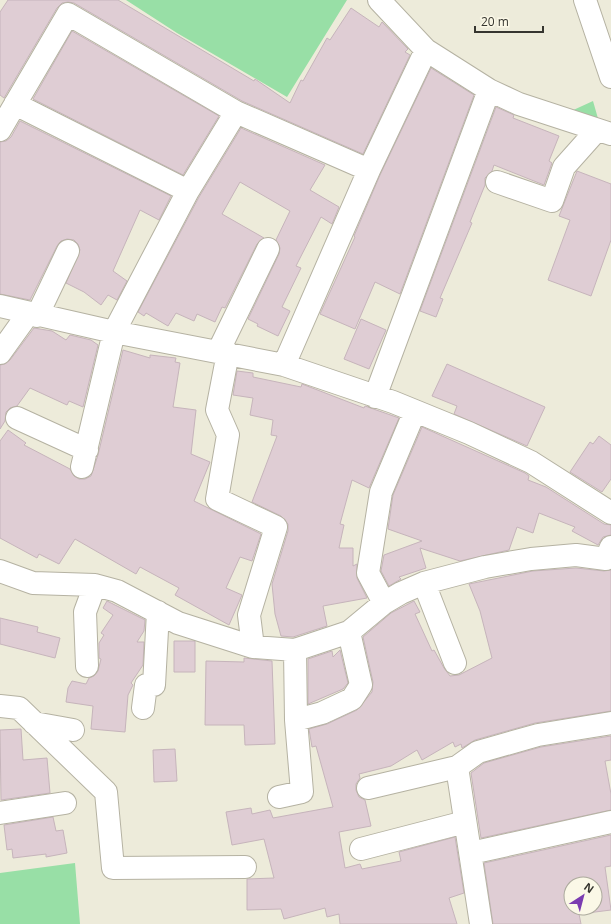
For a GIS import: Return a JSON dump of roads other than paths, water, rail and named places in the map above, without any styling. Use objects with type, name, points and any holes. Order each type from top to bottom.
[{"type":"street","points":[[379,0],[426,50],[489,90],[519,104],[604,132]]},
{"type":"street","points":[[585,0],[611,77]]},
{"type":"street","points":[[0,130],[68,14],[236,112],[369,170]]},
{"type":"street","points":[[284,365],[369,170],[426,50]]},
{"type":"street","points":[[376,397],[489,90]]},
{"type":"street","points":[[15,104],[188,191]]},
{"type":"street","points":[[17,418],[85,458],[114,332],[188,191],[236,112]]},
{"type":"street","points":[[497,182],[552,201],[564,167],[604,132]]},
{"type":"street","points":[[253,647],[249,615],[276,527],[217,499],[228,435],[217,410],[223,352],[268,249]]},
{"type":"street","points":[[0,353],[33,315],[68,250]]},
{"type":"street","points":[[0,306],[33,315],[114,332],[284,365],[415,411],[469,433],[531,462],[611,513]]},
{"type":"street","points":[[384,603],[368,573],[381,492],[415,411]]},
{"type":"street","points":[[0,572],[33,583],[95,585],[117,591],[178,623],[253,647],[295,650],[349,632],[384,603],[401,593],[424,583],[484,567],[531,559],[576,555],[606,560],[611,547]]},
{"type":"street","points":[[424,583],[455,663]]},
{"type":"street","points":[[87,666],[85,612],[95,585]]},
{"type":"street","points":[[142,708],[146,685],[154,685],[158,612]]},
{"type":"street","points":[[296,720],[322,714],[352,699],[361,685],[349,632]]},
{"type":"street","points":[[279,797],[302,792],[296,720],[295,650]]},
{"type":"street","points":[[0,706],[19,708],[106,792],[113,868],[245,866]]},
{"type":"street","points":[[34,723],[73,730]]},
{"type":"street","points":[[368,788],[457,767],[478,752],[538,735],[611,723]]},
{"type":"street","points":[[457,767],[481,924]]},
{"type":"street","points":[[0,813],[65,803]]},
{"type":"street","points":[[361,849],[465,822]]},
{"type":"street","points":[[471,853],[611,822]]}]
